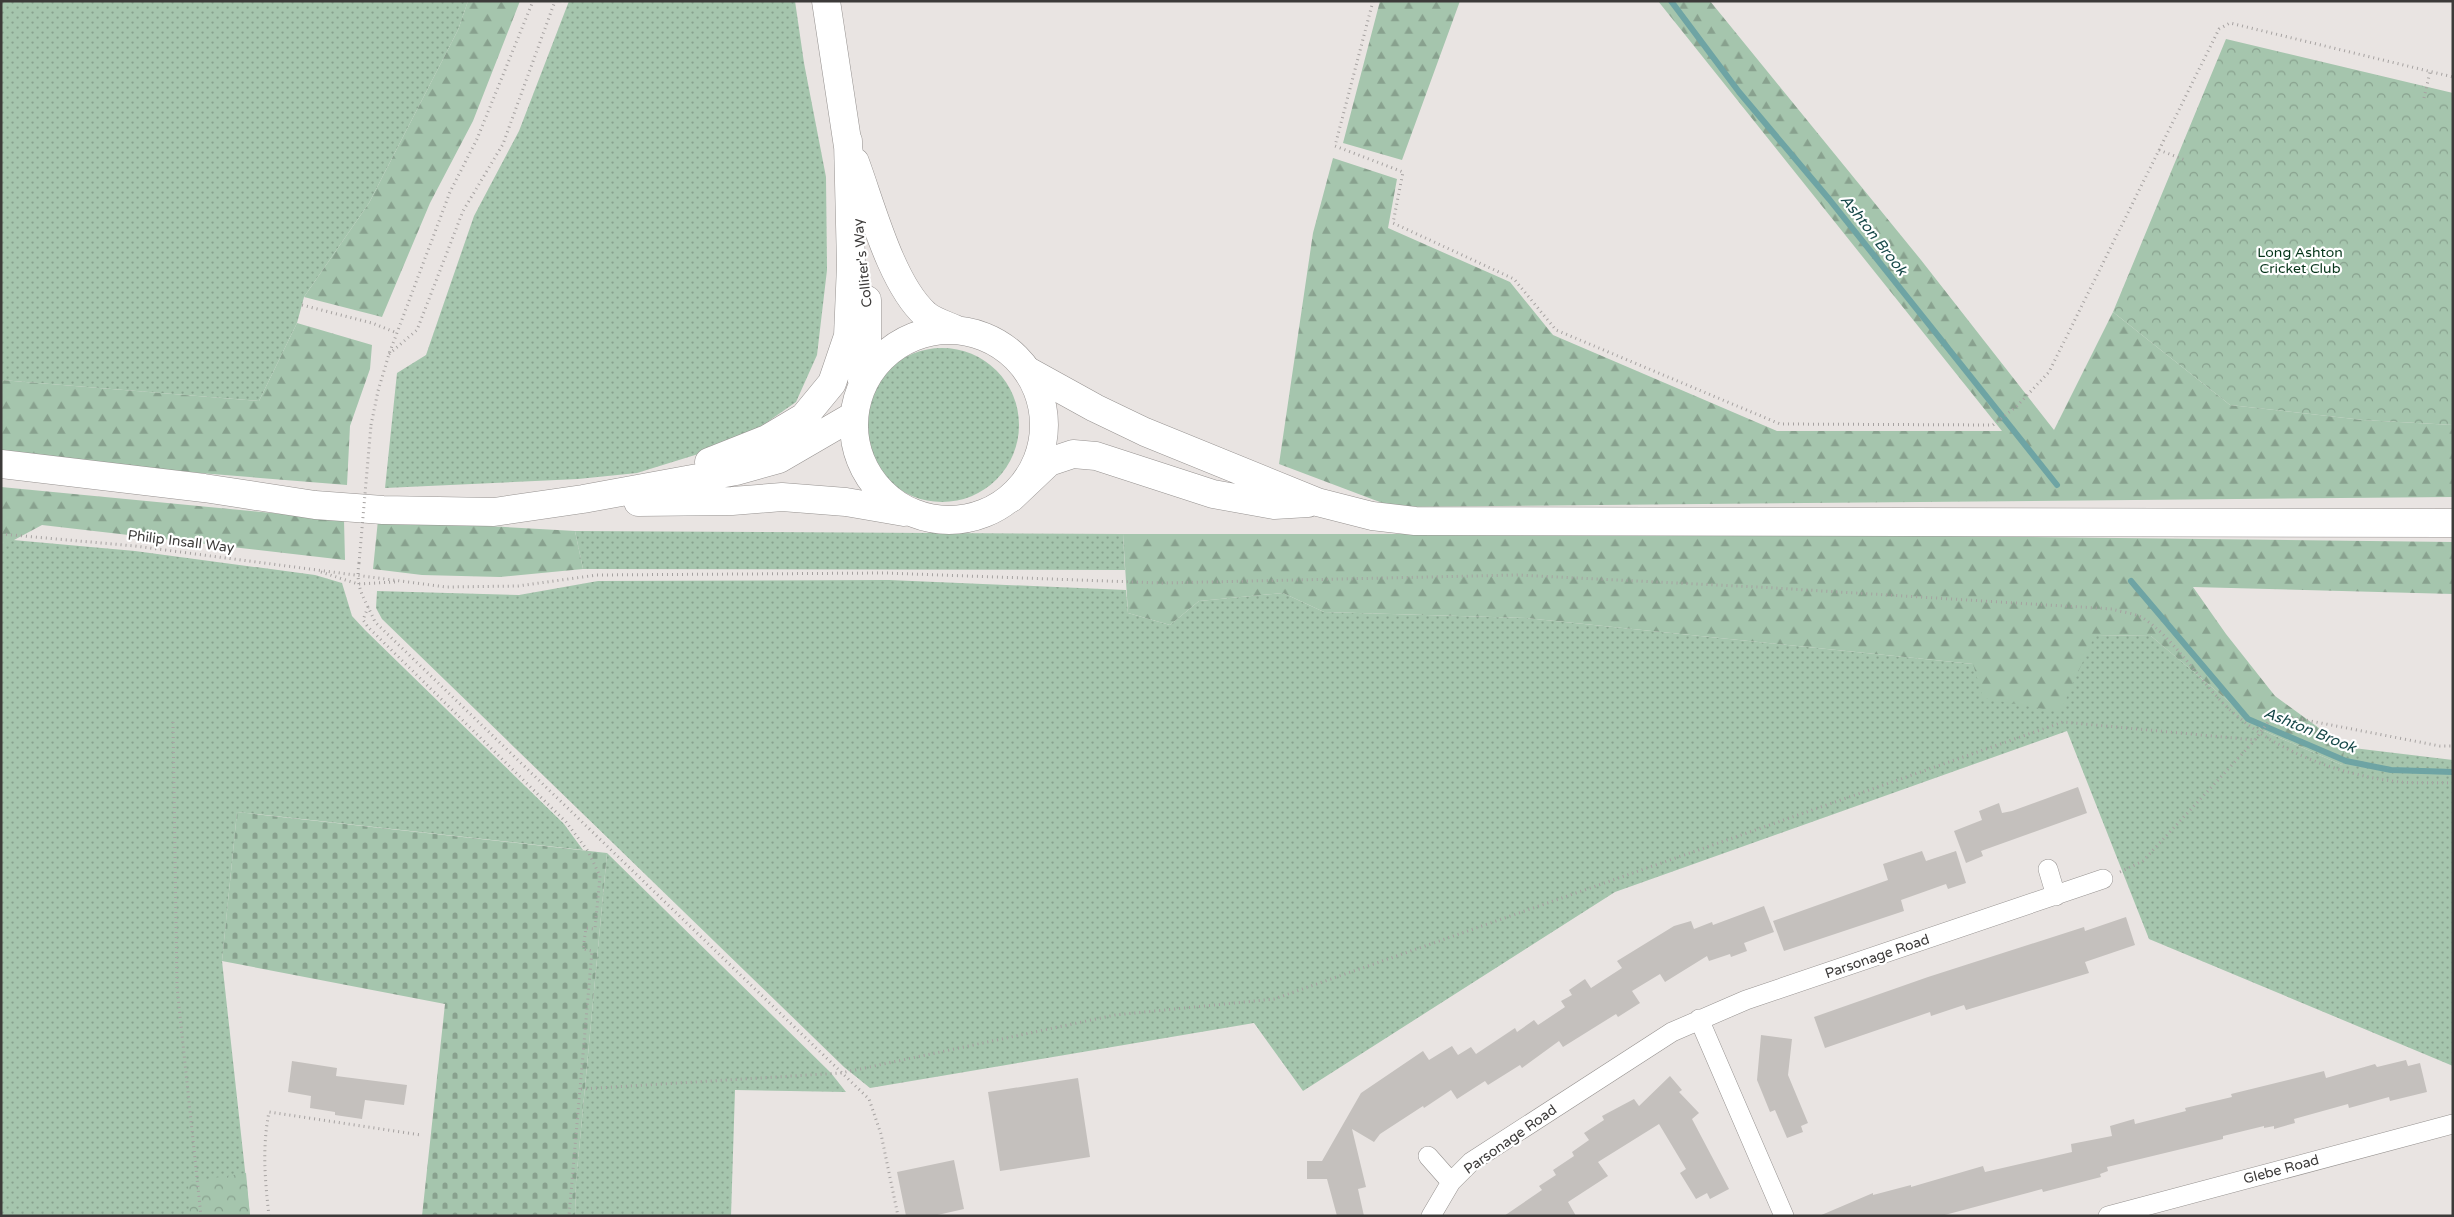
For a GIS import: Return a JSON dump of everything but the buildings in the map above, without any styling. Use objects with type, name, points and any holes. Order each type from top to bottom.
[{"type":"main road","name":"Colliter's Way","points":[[826,1],[848,141],[867,295],[867,358],[853,416],[855,446],[866,474],[885,497],[910,513]]},
{"type":"main road","name":"Colliter's Way","points":[[848,141],[899,280],[911,299],[926,316],[956,329]]},
{"type":"main road","points":[[583,499],[709,463],[767,439],[804,417],[832,383],[848,336],[851,265],[848,141]]},
{"type":"main road","points":[[861,385],[877,361],[900,342],[926,331],[956,329],[984,336],[1009,350],[1028,371],[1042,403],[1044,438],[1033,471],[1011,498]]},
{"type":"main road","points":[[1028,371],[1095,408],[1145,432],[1317,502],[1372,516],[1415,521],[2453,523]]},
{"type":"main road","points":[[1,464],[204,488],[315,505],[384,510],[494,512],[583,499],[736,471],[779,459],[853,416]]},
{"type":"main road","points":[[583,499],[640,502],[732,501],[782,497],[846,502],[910,513],[936,520],[963,520],[989,513],[1011,498],[1049,462],[1073,454],[1096,456],[1221,495],[1274,505],[1317,502]]},
{"type":"street","points":[[2048,869],[2056,896]]},
{"type":"street","name":"Parsonage Road","points":[[1431,1216],[1451,1182],[1471,1162],[1672,1032],[1698,1019],[1756,996],[2103,879]]},
{"type":"street","points":[[1698,1019],[1784,1216]]},
{"type":"street","name":"Glebe Road","points":[[2108,1216],[2453,1124]]},
{"type":"street","name":"Parsonage Road","points":[[1428,1156],[1451,1182]]},
{"type":"path","points":[[533,1],[477,139],[450,192],[396,333],[378,391],[371,425],[357,576],[360,595],[375,622],[869,1099],[881,1134],[898,1216]]},
{"type":"path","points":[[389,354],[417,330],[463,211],[503,144],[555,1]]},
{"type":"path","points":[[1373,1],[1335,146],[1403,172],[1393,223],[1514,279],[1556,330],[1780,424],[1994,425],[2016,406],[2050,372],[2219,29],[2230,23],[2453,77]]},
{"type":"path","points":[[2424,98],[2430,72]]},
{"type":"path","points":[[2159,150],[2185,160]]},
{"type":"path","points":[[302,306],[372,323],[396,333]]},
{"type":"path","name":"Philip Insall Way","points":[[1,534],[135,546],[400,582]]},
{"type":"path","points":[[316,570],[358,584],[400,582],[446,587],[518,586],[598,575],[657,574],[885,573],[1162,583],[1518,575],[1775,588],[2112,609],[2141,617],[2162,634],[2228,708],[2261,734],[2299,756],[2348,773],[2393,782],[2453,783]]},
{"type":"path","points":[[368,607],[363,620],[368,627],[566,822],[588,851],[600,876],[595,929],[586,928],[583,949],[592,951],[569,1216]]},
{"type":"path","points":[[2103,879],[2143,862],[2261,734],[2274,714],[2440,746],[2453,746]]},
{"type":"path","points":[[172,722],[177,987],[201,1216]]},
{"type":"path","points":[[581,1088],[841,1072],[1115,1015],[1274,999],[2063,722],[2255,740]]},
{"type":"path","points":[[269,1216],[263,1167],[264,1138],[269,1112],[421,1135]]},
{"type":"green space","points":[[1,1],[468,1],[458,30],[369,203],[304,297],[297,323],[259,401],[1,380]]},
{"type":"green space","points":[[468,1],[520,1],[473,121],[430,203],[382,317],[304,297],[369,203],[458,30]]},
{"type":"green space","points":[[569,1],[795,1],[804,63],[826,177],[827,270],[817,355],[796,402],[756,430],[708,451],[637,473],[578,479],[385,488],[397,373],[426,355],[474,216],[519,131]]},
{"type":"green space","points":[[1380,1],[1460,1],[1402,160],[1343,143]]},
{"type":"green space","points":[[1658,1],[1710,1],[1921,260],[2054,430],[2113,312],[2230,405],[2363,420],[2453,425],[2453,497],[1393,507],[1279,464],[1313,233],[1333,158],[1397,179],[1388,228],[1510,282],[1553,335],[1777,431],[2002,431]]},
{"type":"green space","name":"Long Ashton Cricket Club","points":[[2226,39],[2453,93],[2453,425],[2363,420],[2230,405],[2113,312]]},
{"type":"green space","points":[[297,323],[372,345],[370,369],[350,426],[347,485],[187,472],[1,450],[1,380],[259,401]]},
{"type":"green space","points":[[942,348],[957,349],[972,354],[997,370],[1013,395],[1018,410],[1018,440],[1013,455],[997,480],[972,496],[957,501],[942,502],[927,501],[912,496],[887,480],[871,455],[866,440],[865,425],[866,410],[871,395],[887,370],[912,354],[927,349]]},
{"type":"green space","points":[[1,487],[344,520],[345,560],[42,525],[1,547]]},
{"type":"green space","points":[[378,520],[575,531],[583,569],[500,577],[422,575],[373,569]]},
{"type":"green space","points":[[575,531],[1123,534],[1125,570],[583,569]]},
{"type":"green space","points":[[1123,534],[1774,534],[2453,542],[2453,594],[2193,587],[2226,634],[2275,696],[2345,747],[2342,765],[2264,731],[2151,636],[2095,635],[2060,712],[1983,698],[1973,664],[1526,618],[1324,612],[1283,593],[1199,601],[1170,625],[1128,613]]},
{"type":"green space","points":[[13,540],[135,551],[315,575],[342,583],[352,616],[564,824],[583,850],[237,812],[222,961],[250,1216],[1,1216],[1,546]]},
{"type":"green space","points":[[889,580],[1126,590],[1128,613],[1170,625],[1199,601],[1283,593],[1324,612],[1526,618],[1973,664],[2095,635],[2151,636],[2264,731],[2342,765],[2345,747],[2453,760],[2453,1066],[2149,939],[2067,731],[1615,892],[1303,1091],[1254,1023],[870,1088],[844,1067],[382,619],[376,608],[377,591],[519,595],[598,581]]},
{"type":"green space","points":[[237,812],[607,853],[576,1182],[575,1216],[422,1216],[445,1004],[222,961]]},
{"type":"green space","points":[[607,853],[831,1073],[846,1092],[735,1090],[731,1216],[575,1216],[576,1182]]},
{"type":"green space","points":[[246,1173],[250,1216],[190,1216],[188,1182]]},
{"type":"waterway","name":"Ashton Brook","points":[[1671,1],[1739,92],[1829,199],[2057,485]]},
{"type":"waterway","name":"Ashton Brook","points":[[2131,581],[2248,719],[2346,761],[2391,770],[2453,772]]}]
